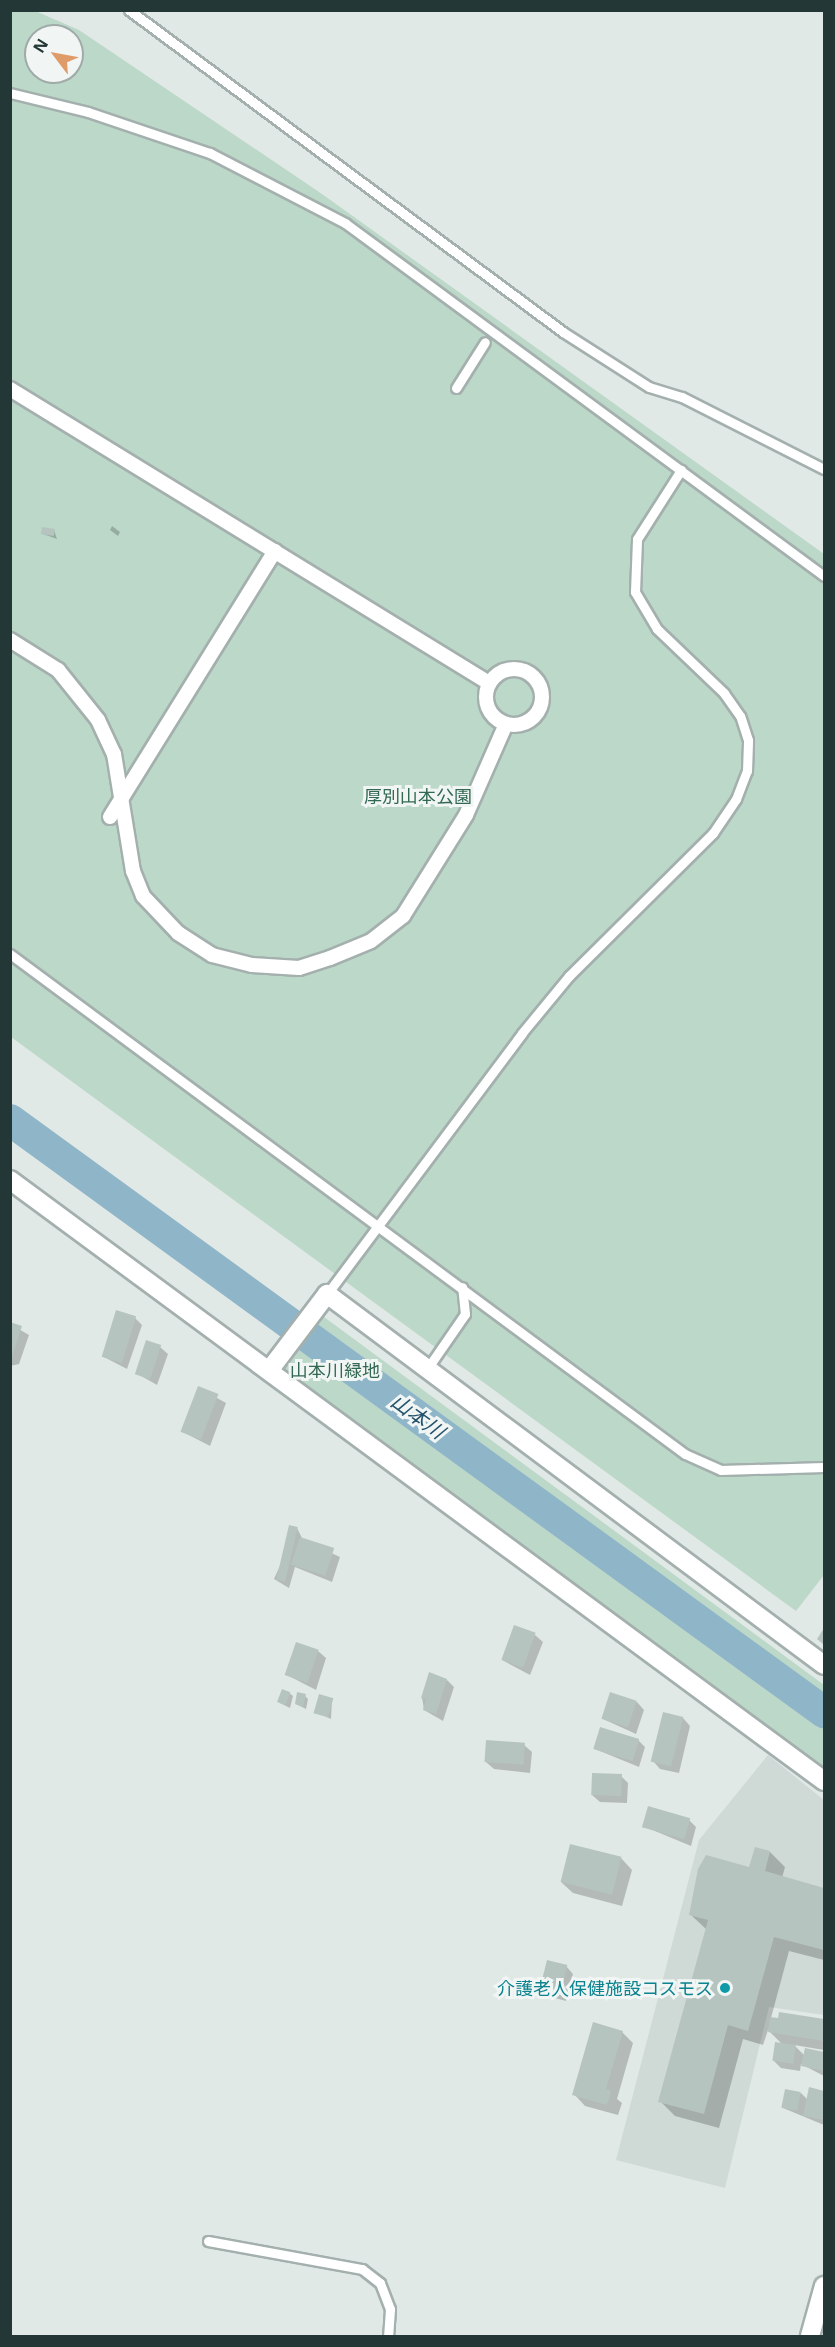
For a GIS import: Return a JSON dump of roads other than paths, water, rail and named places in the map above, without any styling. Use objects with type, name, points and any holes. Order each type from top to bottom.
[{"type":"street","points":[[10,389],[489,682]]},
{"type":"street","points":[[110,817],[275,551]]},
{"type":"street","points":[[10,640],[58,670],[98,720],[114,754],[133,871],[143,896],[178,933],[212,955],[252,965],[299,968],[371,941],[402,916],[466,815],[506,724]]},
{"type":"street","points":[[489,682],[514,669],[528,672],[540,686],[541,703],[533,717],[506,724]]},
{"type":"street","points":[[489,682],[488,708],[506,724]]},
{"type":"street","points":[[10,1180],[271,1368],[825,1780]]},
{"type":"street","points":[[271,1368],[322,1300],[427,1369],[825,1665]]},
{"type":"street","points":[[810,2337],[825,2286]]},
{"type":"lane","points":[[129,10],[564,332],[649,387],[682,397],[825,469]]},
{"type":"lane","points":[[10,93],[153,132],[297,196],[345,223],[825,576]]},
{"type":"lane","points":[[456,388],[485,342]]},
{"type":"lane","points":[[322,1300],[478,1087],[569,976],[714,833],[736,800],[747,771],[748,740],[740,716],[724,693],[657,630],[635,592],[637,539],[681,470]]},
{"type":"lane","points":[[10,954],[685,1454],[721,1470],[825,1467]]},
{"type":"lane","points":[[427,1369],[465,1314],[462,1287]]},
{"type":"lane","points":[[208,2241],[362,2269],[380,2283],[390,2309],[388,2337]]},
{"type":"waterway","name":"山本川","points":[[10,1120],[824,1712]]},
{"type":"place","name":"介護老人保健施設コスモス","points":[[725,1988]]},
{"type":"park label","name":"厚別山本公園","points":[[418,796]]},
{"type":"park label","name":"山本川緑地","points":[[335,1370]]}]
